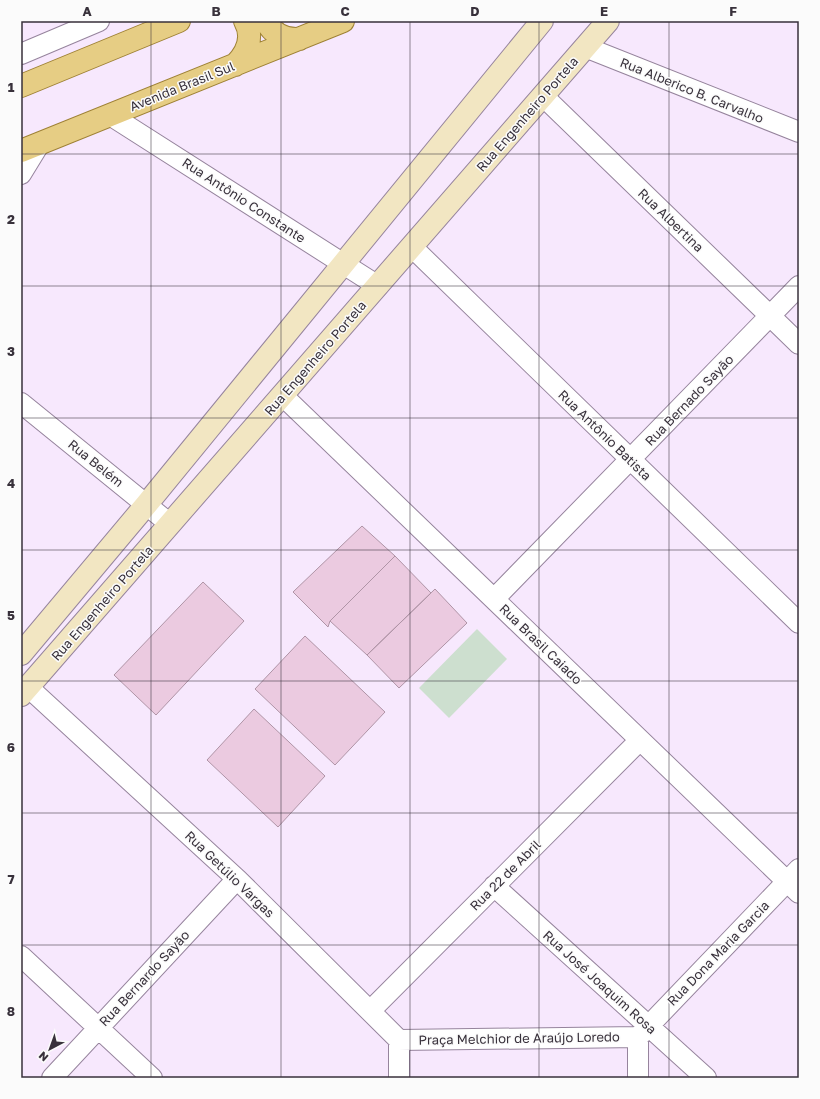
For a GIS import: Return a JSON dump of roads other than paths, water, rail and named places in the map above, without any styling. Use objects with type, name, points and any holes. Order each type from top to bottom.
[{"type":"main road","points":[[21,86],[179,21]]},
{"type":"main road","points":[[235,65],[241,59],[249,42],[249,33],[245,21]]},
{"type":"main road","points":[[266,21],[275,33],[282,37],[298,39]]},
{"type":"main road","name":"Avenida Brasil Sul","points":[[30,147],[343,21]]},
{"type":"street","points":[[21,54],[99,21]]},
{"type":"street","points":[[21,654],[542,21]]},
{"type":"street","name":"Rua Engenheiro Portela","points":[[25,691],[606,22]]},
{"type":"street","name":"Rua Alberico B. Carvalho","points":[[585,47],[799,132]]},
{"type":"street","name":"Rua Albertina","points":[[543,96],[799,344]]},
{"type":"street","name":"Rua Antônio Constante","points":[[110,115],[378,286]]},
{"type":"street","points":[[21,174],[30,147]]},
{"type":"street","name":"Rua Antônio Batista","points":[[412,247],[799,623]]},
{"type":"street","name":"Rua Bernado Sayão","points":[[494,599],[799,286]]},
{"type":"street","name":"Rua Brasil Caiado","points":[[282,395],[640,740],[795,881]]},
{"type":"street","name":"Rua Belém","points":[[21,403],[170,524]]},
{"type":"street","name":"Rua Getúlio Vargas","points":[[25,691],[237,879],[399,1040]]},
{"type":"street","name":"Rua 22 de Abril","points":[[370,1011],[640,740]]},
{"type":"street","name":"Rua Bernardo Sayão","points":[[52,1078],[237,879]]},
{"type":"street","name":"Rua Dona Maria Garcia","points":[[643,1032],[795,881]]},
{"type":"street","name":"Rua José Joaquim Rosa","points":[[494,886],[643,1032],[706,1078]]},
{"type":"street","points":[[21,956],[152,1078]]},
{"type":"street","points":[[638,1078],[643,1032]]},
{"type":"street","name":"Praça Melchior de Araújo Loredo","points":[[399,1040],[643,1032]]},
{"type":"street","points":[[399,1040],[399,1078]]}]
